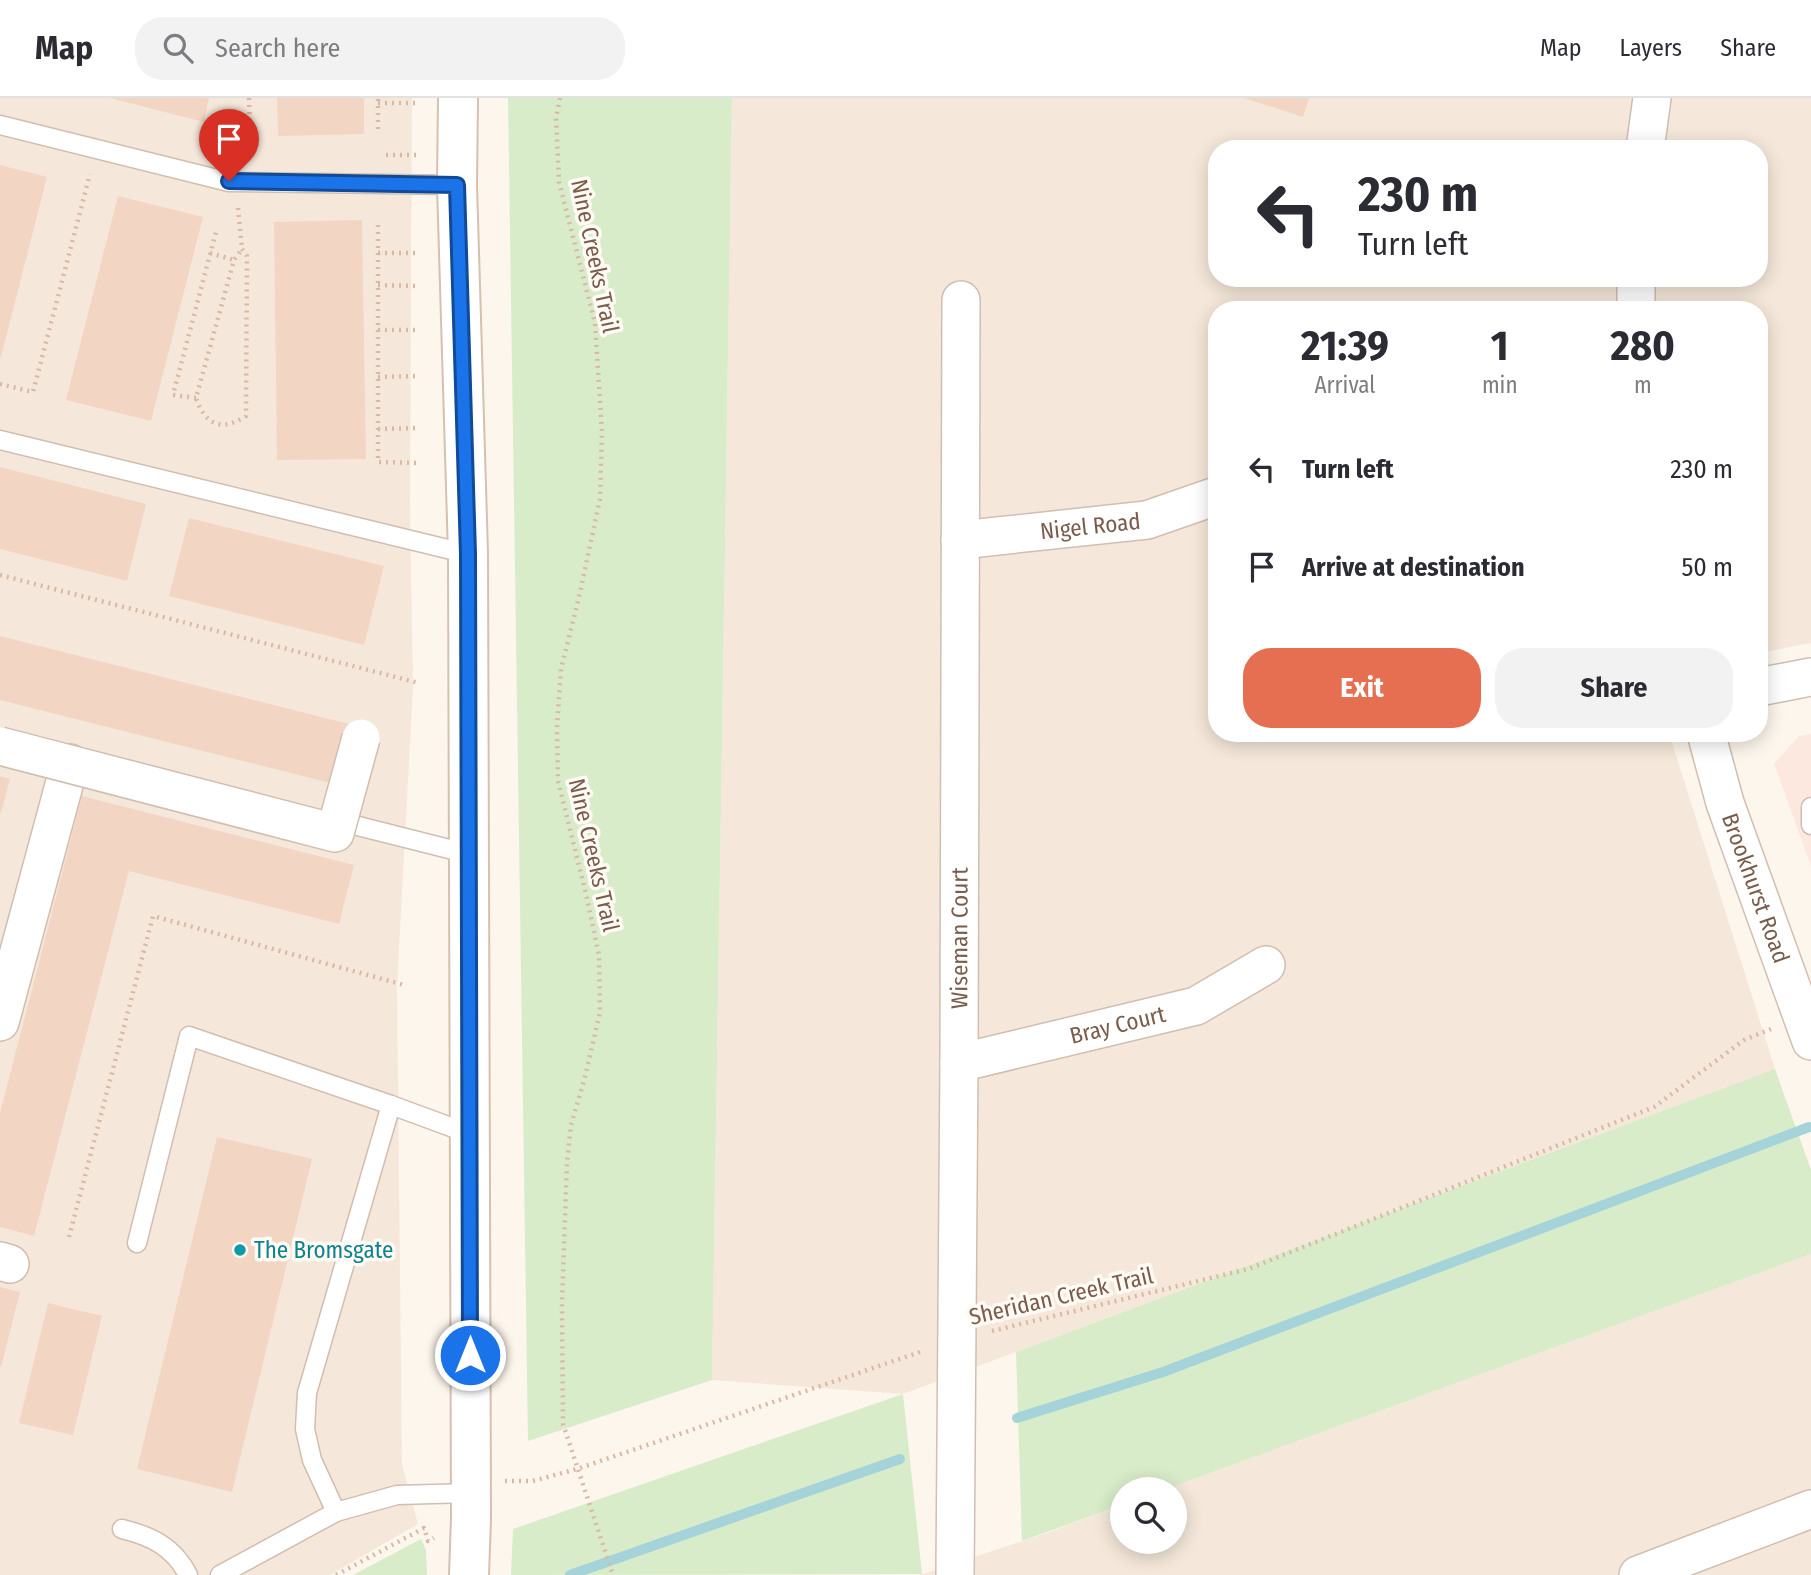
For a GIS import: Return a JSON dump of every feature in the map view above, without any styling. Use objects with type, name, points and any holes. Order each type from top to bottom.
[{"type":"street","points":[[458,98],[457,185],[468,554],[469,1566]]},
{"type":"street","points":[[1646,140],[1652,98]]},
{"type":"street","name":"Wiseman Court","points":[[955,1575],[961,300]]},
{"type":"street","name":"Nigel Road","points":[[960,540],[1147,520],[1208,499]]},
{"type":"street","points":[[1768,686],[1811,677]]},
{"type":"street","points":[[0,746],[335,833],[361,738]]},
{"type":"street","name":"Brookhurst Road","points":[[1708,742],[1725,803],[1804,1004]]},
{"type":"street","points":[[0,1022],[70,763]]},
{"type":"street","name":"Bray Court","points":[[959,1063],[1196,1006],[1266,965]]},
{"type":"street","points":[[1638,1575],[1811,1509]]},
{"type":"lane","points":[[0,125],[229,181],[457,185]]},
{"type":"lane","points":[[0,440],[468,554]]},
{"type":"lane","points":[[1811,807],[1811,825]]},
{"type":"lane","points":[[346,823],[470,854]]},
{"type":"lane","points":[[137,1243],[189,1036],[470,1134]]},
{"type":"lane","points":[[335,1511],[313,1460],[305,1429],[307,1393],[391,1105]]},
{"type":"lane","points":[[220,1575],[335,1511],[397,1495],[471,1506]]},
{"type":"lane","points":[[122,1529],[144,1535],[164,1546],[181,1562],[188,1575]]},
{"type":"path","points":[[249,98],[251,157]]},
{"type":"path","name":"Nine Creeks Trail","points":[[560,98],[556,118],[559,182],[595,323],[603,432],[600,499],[561,669],[557,726],[558,782],[599,956],[600,1012],[571,1125],[567,1163],[562,1303],[563,1423],[613,1575]]},
{"type":"path","points":[[378,129],[378,101],[418,103]]},
{"type":"path","points":[[376,156],[418,155]]},
{"type":"path","points":[[239,157],[258,157]]},
{"type":"path","points":[[0,384],[33,392],[90,173]]},
{"type":"path","points":[[378,225],[378,463],[420,463]]},
{"type":"path","points":[[196,398],[173,395],[217,228]]},
{"type":"path","points":[[242,249],[247,257],[246,416],[233,425],[216,424],[201,414],[196,398],[234,260],[242,249]]},
{"type":"path","points":[[210,253],[234,260]]},
{"type":"path","points":[[378,253],[418,253]]},
{"type":"path","points":[[378,285],[419,286]]},
{"type":"path","points":[[378,330],[419,330]]},
{"type":"path","points":[[378,377],[419,376]]},
{"type":"path","points":[[378,429],[420,429]]},
{"type":"path","points":[[0,575],[419,682]]},
{"type":"path","name":"Sheridan Creek Trail","points":[[336,1575],[424,1528],[428,1541],[471,1506],[495,1505],[495,1482],[533,1481],[577,1469],[957,1339],[1248,1269],[1654,1107],[1744,1040],[1804,1004]]},
{"type":"shaded area","points":[[0,98],[412,98],[410,503],[413,687],[397,986],[402,1464],[418,1524],[330,1575],[0,1575]]},
{"type":"shaded area","points":[[732,98],[1811,98],[1811,643],[1768,651],[1768,301],[1208,301],[1208,742],[1672,742],[1775,1069],[903,1394],[712,1380]]},
{"type":"shaded area","points":[[1811,734],[1811,866],[1774,764],[1799,736]]},
{"type":"shaded area","points":[[1811,1254],[1811,1575],[920,1575],[1110,1509],[1110,1554],[1187,1554],[1187,1481]]},
{"type":"green space","points":[[508,98],[732,98],[712,1380],[528,1441]]},
{"type":"green space","points":[[1775,1069],[1811,1170],[1811,1254],[1187,1481],[1187,1477],[1110,1477],[1110,1509],[1022,1541],[1016,1352]]},
{"type":"green space","points":[[903,1394],[922,1574],[511,1575],[513,1529]]},
{"type":"green space","points":[[421,1539],[426,1550],[427,1575],[353,1575]]},
{"type":"building","points":[[110,98],[209,98],[204,122]]},
{"type":"building","points":[[277,98],[364,98],[364,134],[278,136]]},
{"type":"building","points":[[1244,98],[1309,98],[1303,117]]},
{"type":"building","points":[[0,165],[47,177],[1,357],[0,357]]},
{"type":"building","points":[[118,196],[203,217],[151,421],[66,400]]},
{"type":"building","points":[[362,220],[366,459],[277,460],[274,222]]},
{"type":"building","points":[[0,467],[146,504],[127,581],[0,549]]},
{"type":"building","points":[[189,518],[384,566],[364,645],[169,596]]},
{"type":"building","points":[[0,636],[361,727],[346,787],[0,700]]},
{"type":"building","points":[[0,776],[10,779],[1,813],[0,813]]},
{"type":"building","points":[[82,796],[354,865],[339,924],[129,871],[34,1236],[0,1227],[0,1113]]},
{"type":"building","name":"The Bromsgate","points":[[217,1137],[312,1159],[232,1492],[137,1469]]},
{"type":"building","points":[[0,1287],[20,1292],[1,1367],[0,1367]]},
{"type":"building","points":[[48,1303],[102,1316],[73,1435],[19,1423]]},
{"type":"waterway","points":[[1017,1418],[1163,1372],[1809,1127]]},
{"type":"waterway","points":[[570,1575],[900,1459]]},
{"type":"place","name":"The Bromsgate","points":[[240,1250]]},
{"type":"route","points":[[229,181],[457,185],[468,554],[470,1355]]}]
